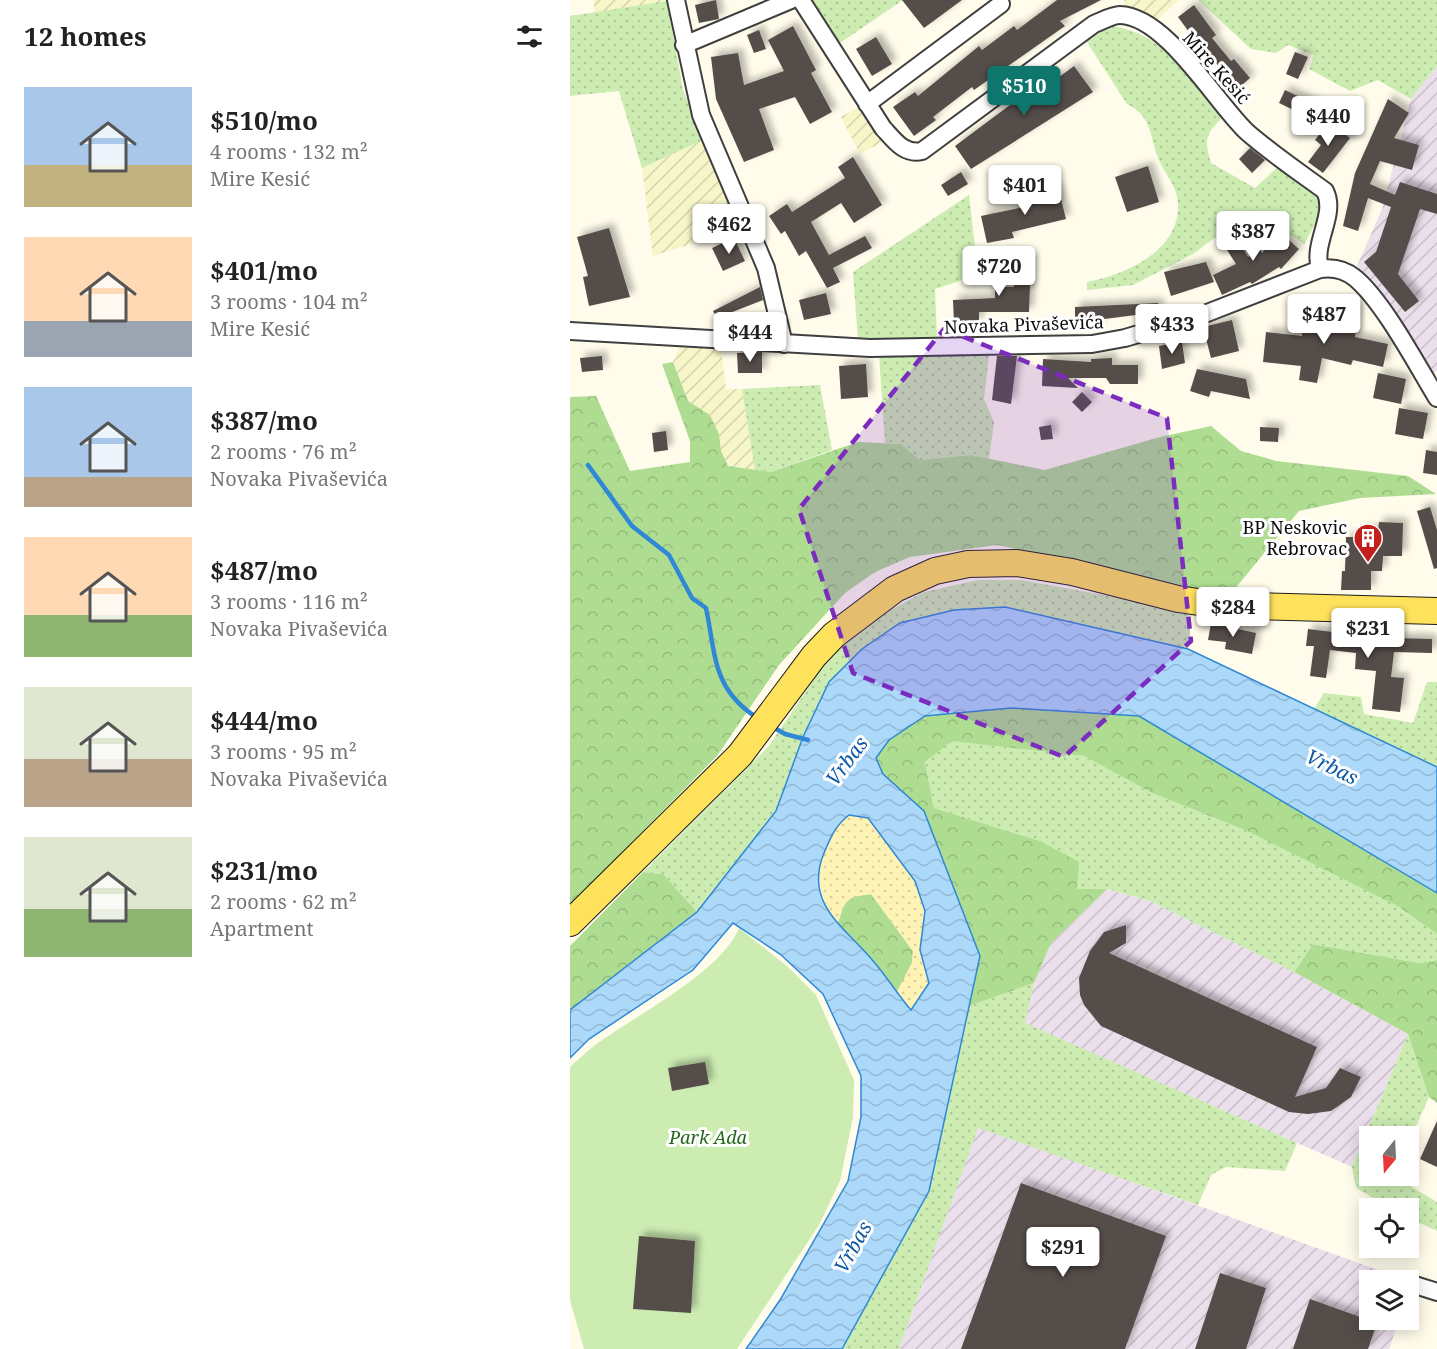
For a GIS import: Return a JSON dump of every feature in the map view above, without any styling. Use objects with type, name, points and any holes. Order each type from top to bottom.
[{"type":"main road","points":[[570,923],[680,816],[755,736],[814,656],[858,615],[912,580],[968,564],[1036,565],[1178,599],[1219,605],[1437,611]]},
{"type":"street","points":[[676,0],[701,115],[766,268],[784,344]]},
{"type":"street","points":[[684,45],[791,0]]},
{"type":"street","name":"Mire Kesić","points":[[801,0],[867,104],[899,145],[910,152],[922,151],[1094,24],[1117,15],[1145,22],[1190,63],[1248,132],[1325,191],[1330,204],[1317,248],[1320,269]]},
{"type":"street","points":[[867,104],[1001,4]]},
{"type":"street","points":[[1320,269],[1332,267],[1355,278],[1389,321],[1437,398]]},
{"type":"street","name":"Novaka Pivaševića","points":[[571,326],[784,344],[978,348],[1092,344],[1125,339],[1202,315],[1320,269]]},
{"type":"street","points":[[1419,1286],[1437,1292]]},
{"type":"highlighted area","points":[[944,329],[1167,418],[1191,641],[1064,757],[853,673],[799,509]]},
{"type":"shaded area","points":[[1437,66],[1437,370],[1432,376],[1411,341],[1357,266],[1382,209],[1411,99]]},
{"type":"shaded area","points":[[1107,889],[1150,901],[1294,972],[1408,1034],[1369,1126],[1359,1126],[1359,1150],[1352,1167],[1024,1023],[1034,983],[1051,943]]},
{"type":"shaded area","points":[[978,1127],[1378,1270],[1359,1270],[1359,1330],[1396,1330],[1389,1349],[899,1349]]},
{"type":"green space","points":[[593,0],[667,0],[667,1],[595,13]]},
{"type":"green space","points":[[812,0],[903,0],[837,45]]},
{"type":"green space","points":[[1124,0],[1179,0],[1156,21],[1125,8]]},
{"type":"green space","points":[[1198,0],[1437,0],[1437,66],[1411,99],[1378,80],[1350,91],[1309,69],[1314,55],[1288,45],[1276,53],[1251,49]]},
{"type":"green space","points":[[667,1],[683,90],[703,140],[642,168],[619,91],[570,96],[570,16]]},
{"type":"green space","points":[[1112,26],[1130,30],[1162,48],[1176,60],[1223,117],[1209,133],[1207,148],[1211,163],[1255,188],[1279,166],[1313,191],[1320,206],[1319,215],[1304,244],[1260,214],[1234,223],[1193,254],[1133,285],[1087,290],[1087,282],[1133,267],[1160,247],[1170,235],[1176,221],[1178,204],[1176,192],[1158,158],[1146,121],[1142,115],[1127,104],[1085,39]]},
{"type":"green space","points":[[861,105],[884,141],[860,154],[841,117]]},
{"type":"green space","points":[[703,140],[742,228],[653,256],[642,168]]},
{"type":"green space","points":[[969,195],[978,275],[935,289],[937,338],[858,340],[853,272]]},
{"type":"green space","points":[[680,347],[721,349],[726,389],[742,389],[755,470],[728,466],[721,451],[719,434],[710,415],[688,401],[673,362]]},
{"type":"green space","points":[[879,355],[989,356],[984,399],[994,422],[989,459],[970,455],[920,460],[901,444],[885,443]]},
{"type":"green space","points":[[673,362],[688,401],[710,415],[719,434],[721,451],[728,466],[771,472],[858,442],[901,444],[920,460],[970,455],[1045,470],[1160,437],[1211,426],[1241,451],[1276,461],[1408,476],[1436,494],[1360,498],[1299,511],[1228,597],[1123,571],[997,545],[910,557],[875,572],[845,593],[779,665],[717,756],[570,905],[570,397],[596,396],[630,471],[690,462],[690,441],[662,364]]},
{"type":"green space","points":[[820,385],[832,450],[771,472],[755,470],[742,389]]},
{"type":"green space","points":[[978,580],[1021,580],[1192,611],[1188,649],[1005,607],[829,682],[803,737],[776,811],[697,912],[663,874],[643,872],[768,747],[824,665],[857,628],[924,592]]},
{"type":"green space","points":[[1427,682],[1437,682],[1437,767],[1314,709],[1324,693],[1361,697],[1364,714],[1413,723]]},
{"type":"green space","points":[[1011,708],[1139,716],[1437,893],[1437,934],[1399,907],[1247,831],[1152,793],[1084,756],[952,741],[925,762],[934,808],[1040,841],[1079,862],[1077,889],[1107,889],[1051,943],[1034,983],[969,1006],[980,956],[924,811],[883,774],[876,758],[889,740],[925,716]]},
{"type":"green space","points":[[952,740],[1084,756],[1152,793],[1247,831],[1399,907],[1437,934],[1437,960],[1419,963],[1313,944],[1294,972],[1150,901],[1107,889],[1076,889],[1040,841],[934,808],[925,762]]},
{"type":"green space","points":[[643,872],[663,874],[697,912],[570,1010],[570,946]]},
{"type":"green space","points":[[871,894],[913,951],[912,963],[897,992],[872,960],[837,925],[845,902],[855,896]]},
{"type":"green space","name":"Park Ada","points":[[739,928],[788,967],[816,995],[854,1080],[853,1117],[840,1181],[819,1225],[737,1349],[584,1349],[570,1300],[570,1067],[594,1046],[696,977],[729,945]]},
{"type":"green space","points":[[1313,944],[1419,963],[1437,960],[1437,1103],[1429,1097],[1408,1034],[1294,972]]},
{"type":"green space","points":[[1034,983],[1025,1023],[1297,1143],[1285,1171],[1226,1167],[1211,1175],[1198,1205],[978,1128],[899,1349],[842,1349],[929,1191],[969,1006]]},
{"type":"green space","points":[[1408,1034],[1429,1097],[1416,1126],[1369,1126]]},
{"type":"green space","points":[[1359,1150],[1359,1186],[1411,1186],[1437,1202],[1437,1231],[1419,1223],[1419,1198],[1374,1198],[1356,1188],[1352,1167]]},
{"type":"sand","points":[[848,815],[868,818],[915,881],[925,911],[920,950],[929,983],[911,1010],[897,992],[912,963],[913,951],[871,894],[856,897],[847,902],[837,925],[823,895],[819,881],[821,854],[836,828]]},
{"type":"water","name":"Vrbas","points":[[1005,607],[1188,649],[1437,767],[1437,893],[1139,716],[1011,708],[925,716],[889,740],[876,758],[883,774],[924,811],[980,956],[929,1191],[842,1349],[746,1349],[780,1300],[848,1181],[861,1117],[861,1076],[823,994],[780,954],[733,923],[693,970],[589,1039],[570,1058],[570,1010],[697,912],[776,811],[803,737],[829,682],[862,649],[900,623],[954,610]],"holes":[[[849,815],[868,818],[915,881],[925,911],[920,950],[929,983],[911,1010],[874,962],[831,914],[823,901],[819,887],[819,871],[824,853],[837,828]]]},
{"type":"building","points":[[716,0],[719,19],[699,23],[695,5]]},
{"type":"building","points":[[902,0],[962,0],[924,28]]},
{"type":"building","points":[[1057,0],[1101,0],[1060,21],[1065,26],[974,90],[972,87],[933,117],[936,120],[914,136],[893,107],[915,92],[918,96],[979,46],[982,50],[1014,26],[1017,30]]},
{"type":"building","points":[[1194,5],[1216,35],[1212,38],[1231,61],[1234,59],[1250,78],[1233,93],[1216,73],[1221,69],[1202,46],[1200,47],[1178,17]]},
{"type":"building","points":[[793,26],[816,70],[811,73],[832,112],[810,124],[795,97],[759,109],[774,150],[744,162],[716,99],[711,57],[738,53],[744,85],[784,71],[768,40]]},
{"type":"building","points":[[759,30],[766,49],[754,53],[747,35]]},
{"type":"building","points":[[876,37],[892,64],[872,76],[856,49]]},
{"type":"building","points":[[1295,52],[1308,57],[1298,79],[1286,74]]},
{"type":"building","points":[[1074,66],[1093,92],[971,169],[955,146],[1010,105],[1045,83],[1047,86]]},
{"type":"building","points":[[1285,90],[1317,105],[1310,118],[1279,103]]},
{"type":"building","points":[[1388,99],[1409,113],[1394,138],[1419,145],[1412,170],[1380,161],[1370,184],[1395,195],[1400,182],[1437,194],[1437,214],[1420,209],[1398,274],[1419,301],[1405,312],[1364,262],[1376,252],[1391,207],[1368,198],[1358,231],[1343,226],[1355,173]]},
{"type":"building","points":[[1329,122],[1350,138],[1323,173],[1308,162],[1321,145],[1315,140]]},
{"type":"building","points":[[1250,148],[1265,160],[1252,173],[1239,159]]},
{"type":"building","points":[[853,157],[882,205],[854,223],[841,203],[811,222],[829,255],[865,236],[872,248],[833,268],[840,282],[827,288],[806,251],[799,256],[785,231],[781,234],[769,216],[787,204],[792,212],[845,178],[838,167]]},
{"type":"building","points":[[1148,166],[1159,202],[1127,212],[1115,177]]},
{"type":"building","points":[[961,172],[968,184],[948,196],[941,185]]},
{"type":"building","points":[[1058,187],[1066,219],[1012,232],[1014,238],[987,243],[981,216],[1024,207],[1021,197]]},
{"type":"building","points":[[609,228],[630,297],[589,306],[583,277],[588,276],[577,237]]},
{"type":"building","points":[[1232,231],[1248,257],[1260,250],[1262,253],[1281,233],[1299,249],[1281,269],[1279,267],[1252,284],[1250,282],[1222,295],[1213,275],[1236,264],[1220,239]]},
{"type":"building","points":[[734,238],[745,261],[723,271],[712,248]]},
{"type":"building","points":[[1014,259],[1031,259],[1029,312],[979,312],[979,322],[954,323],[953,300],[995,298],[995,287],[1014,287]]},
{"type":"building","points":[[1206,262],[1214,282],[1171,296],[1164,272]]},
{"type":"building","points":[[760,287],[763,300],[717,318],[713,311]]},
{"type":"building","points":[[826,293],[831,314],[804,320],[799,300]]},
{"type":"building","points":[[1158,303],[1159,312],[1097,320],[1097,328],[1075,328],[1075,307]]},
{"type":"building","points":[[1335,305],[1358,307],[1355,337],[1388,344],[1383,367],[1353,360],[1351,365],[1322,358],[1317,383],[1299,380],[1301,366],[1263,362],[1266,332],[1302,336],[1303,318],[1334,320]]},
{"type":"building","points":[[1232,320],[1239,351],[1211,358],[1203,327]]},
{"type":"building","points":[[1182,342],[1185,363],[1162,369],[1159,346]]},
{"type":"building","points":[[762,352],[762,373],[738,373],[737,353]]},
{"type":"building","points":[[602,356],[603,370],[582,372],[580,358]]},
{"type":"building","points":[[997,356],[1017,356],[1011,404],[992,400]]},
{"type":"building","points":[[1112,358],[1112,365],[1138,365],[1138,384],[1110,384],[1106,378],[1068,378],[1078,388],[1042,386],[1043,359],[1091,362],[1091,359]]},
{"type":"building","points":[[866,364],[868,397],[841,399],[839,366]]},
{"type":"building","points":[[1197,369],[1246,379],[1250,399],[1211,391],[1209,397],[1190,391]]},
{"type":"building","points":[[1378,373],[1406,379],[1401,404],[1373,398]]},
{"type":"building","points":[[1082,392],[1092,402],[1082,412],[1072,402]]},
{"type":"building","points":[[1399,408],[1428,413],[1423,439],[1395,434]]},
{"type":"building","points":[[1051,425],[1053,439],[1041,440],[1039,427]]},
{"type":"building","points":[[1260,427],[1279,428],[1278,442],[1260,441]]},
{"type":"building","points":[[666,431],[668,450],[654,452],[652,433]]},
{"type":"building","points":[[1426,450],[1437,452],[1437,475],[1423,473]]},
{"type":"building","points":[[1430,507],[1437,530],[1437,568],[1434,569],[1417,511]]},
{"type":"building","name":"BP Neskovic Rebrovac","points":[[1379,522],[1403,523],[1402,556],[1383,556],[1382,571],[1371,571],[1371,590],[1341,590],[1342,571],[1345,571],[1346,537],[1361,537],[1362,530],[1378,530]]},
{"type":"building","points":[[1211,623],[1256,633],[1252,654],[1225,649],[1226,642],[1208,640]]},
{"type":"building","points":[[1308,629],[1358,635],[1358,630],[1395,634],[1395,638],[1432,639],[1432,653],[1394,652],[1391,677],[1404,678],[1400,712],[1372,709],[1376,671],[1355,669],[1356,653],[1330,650],[1326,678],[1310,676],[1314,646],[1306,646]]},
{"type":"building","points":[[1126,925],[1126,943],[1109,953],[1317,1047],[1295,1097],[1326,1088],[1340,1068],[1361,1077],[1351,1097],[1331,1111],[1308,1114],[1289,1112],[1101,1026],[1084,1005],[1080,995],[1079,978],[1090,951],[1104,932]]},
{"type":"building","points":[[705,1062],[709,1084],[672,1091],[668,1068]]},
{"type":"building","points":[[1437,1121],[1437,1167],[1420,1159]]},
{"type":"building","points":[[1021,1183],[1166,1236],[1125,1349],[961,1349]]},
{"type":"building","points":[[639,1236],[695,1241],[691,1313],[633,1309]]},
{"type":"building","points":[[1220,1273],[1266,1288],[1246,1349],[1195,1349]]},
{"type":"building","points":[[1310,1299],[1359,1317],[1359,1330],[1375,1330],[1368,1349],[1293,1349]]},
{"type":"waterway","points":[[588,465],[632,526],[669,555],[692,598],[706,608],[715,656],[724,684],[732,696],[759,719]]},
{"type":"waterway","points":[[771,726],[785,734],[808,740]]},
{"type":"place","name":"BP Neskovic Rebrovac","points":[[1368,564]]}]
